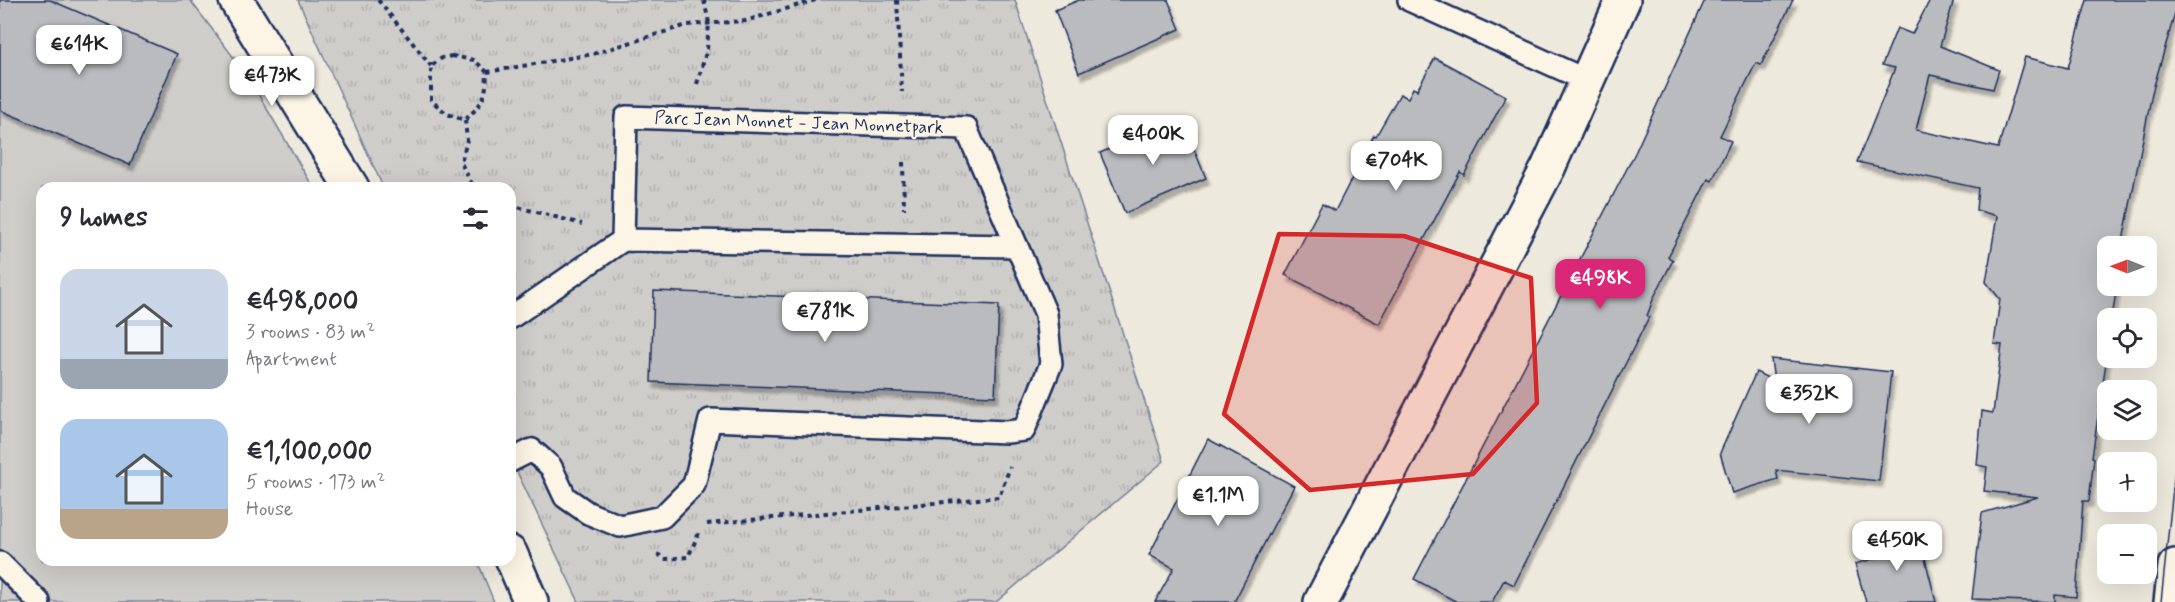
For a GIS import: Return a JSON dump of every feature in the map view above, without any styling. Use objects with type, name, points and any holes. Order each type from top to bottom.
[{"type":"street","points":[[236,0],[348,182]]},
{"type":"street","points":[[1321,602],[1548,168],[1623,0]]},
{"type":"street","points":[[516,566],[531,602]]},
{"type":"street","points":[[2171,602],[2175,566]]},
{"type":"lane","points":[[1409,0],[1588,81]]},
{"type":"lane","name":"Parc Jean Monnet - Jean Monnetpark","points":[[623,240],[626,117],[966,128],[1046,314],[1051,364],[1024,430]]},
{"type":"lane","points":[[516,314],[623,240],[1017,246]]},
{"type":"lane","points":[[516,458],[532,450],[551,467],[565,497],[588,513],[620,526],[662,517],[694,485],[710,420],[1006,432],[1024,430]]},
{"type":"lane","points":[[0,563],[39,602]]},
{"type":"path","points":[[378,0],[431,66],[431,100],[447,114],[465,120]]},
{"type":"path","points":[[697,118],[697,77],[706,49],[709,23],[704,0]]},
{"type":"path","points":[[487,72],[593,54],[687,25],[745,21],[816,0]]},
{"type":"path","points":[[431,66],[442,57],[452,56],[474,60],[487,72],[486,95],[480,106],[465,120]]},
{"type":"path","points":[[465,120],[467,140],[461,163],[471,182]]},
{"type":"path","points":[[516,207],[591,227],[623,240]]},
{"type":"path","points":[[628,524],[647,549],[666,559],[688,557],[703,525],[999,498],[1024,430]]},
{"type":"highlighted area","points":[[1279,234],[1404,236],[1531,278],[1537,403],[1473,474],[1310,490],[1224,414]]},
{"type":"green space","points":[[0,0],[190,0],[247,75],[310,182],[36,182],[36,566],[479,566],[494,602],[0,602]]},
{"type":"green space","points":[[298,0],[1015,0],[1164,461],[996,602],[579,602],[516,470],[516,182],[381,182]]},
{"type":"building","points":[[0,0],[50,0],[177,54],[130,165],[0,110]]},
{"type":"building","points":[[1079,0],[1168,0],[1180,29],[1079,73],[1055,10]]},
{"type":"building","points":[[1705,0],[1793,0],[1761,65],[1756,63],[1720,136],[1731,141],[1712,181],[1708,179],[1668,257],[1673,260],[1654,297],[1647,316],[1649,317],[1514,585],[1504,580],[1492,602],[1457,602],[1414,579],[1635,153]]},
{"type":"building","points":[[1930,0],[1954,0],[1940,46],[1999,70],[1993,89],[1930,75],[1916,130],[1998,148],[2025,57],[2068,68],[2087,0],[2175,0],[2175,13],[2152,93],[2124,236],[2097,236],[2097,296],[2115,296],[2114,308],[2097,308],[2097,368],[2105,368],[2103,380],[2097,380],[2097,423],[2092,457],[2094,458],[2089,501],[2083,501],[2076,597],[2055,595],[2055,602],[1972,599],[1982,513],[2038,497],[1984,491],[1987,467],[1977,465],[1982,411],[1993,413],[2002,345],[1994,344],[2000,299],[1986,282],[1997,216],[1976,210],[1978,188],[1857,162],[1895,68],[1882,65],[1897,28],[1912,34]]},
{"type":"building","points":[[1435,58],[1506,96],[1464,175],[1460,172],[1379,324],[1285,275],[1322,204],[1335,211],[1374,135],[1376,136],[1400,94],[1408,98],[1413,88],[1417,90]]},
{"type":"building","points":[[1181,118],[1206,178],[1125,213],[1100,153]]},
{"type":"building","points":[[654,291],[999,305],[995,396],[651,382]]},
{"type":"building","points":[[1771,359],[1891,372],[1879,481],[1776,470],[1778,479],[1732,493],[1720,453],[1756,372],[1774,381]]},
{"type":"building","points":[[1208,439],[1294,486],[1234,602],[1155,602],[1174,568],[1149,555]]},
{"type":"building","points":[[1918,531],[1936,602],[1866,602],[1855,564],[1876,558],[1873,544]]},
{"type":"tram line","points":[[2161,602],[2175,469]]}]
